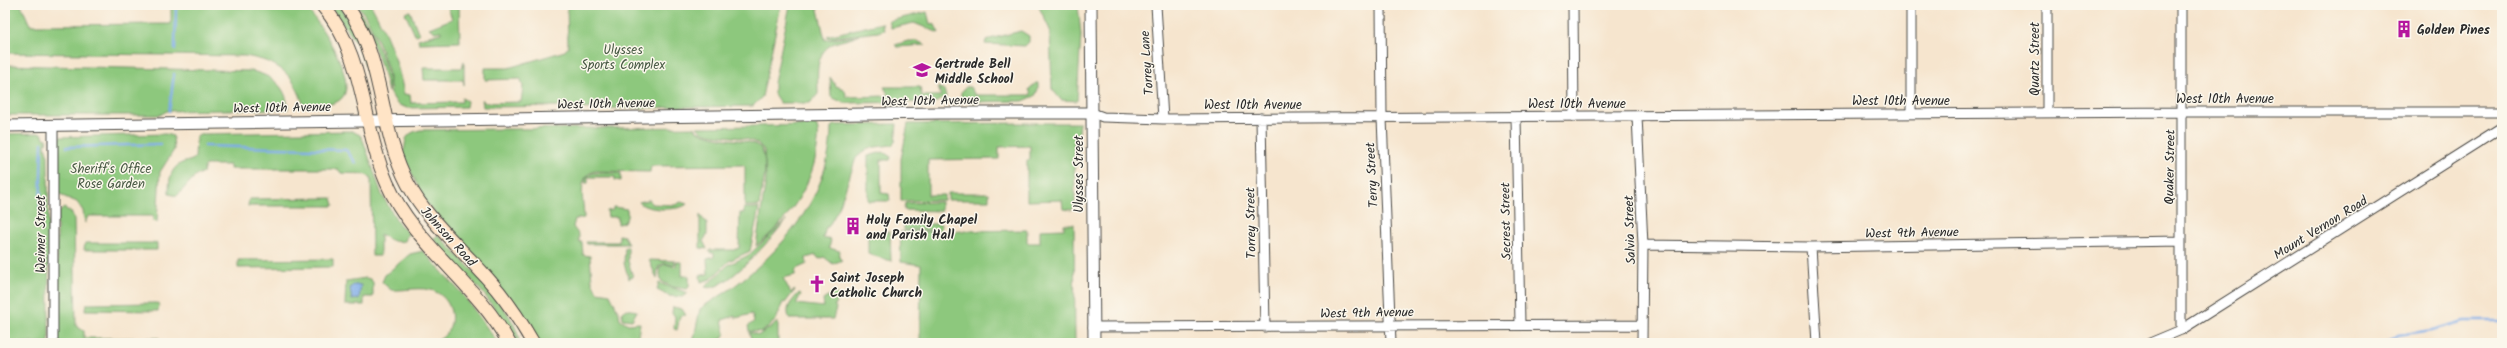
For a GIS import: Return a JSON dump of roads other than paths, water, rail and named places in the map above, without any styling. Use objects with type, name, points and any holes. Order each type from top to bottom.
[{"type":"main road","name":"Johnson Road","points":[[322,5],[350,52],[381,168],[397,202],[424,240],[477,294],[509,343]]},
{"type":"main road","name":"Johnson Road","points":[[346,5],[369,46],[400,167],[418,201],[440,229],[499,292],[533,343]]},
{"type":"street","name":"Ulysses Street","points":[[1092,5],[1094,343]]},
{"type":"street","name":"Torrey Lane","points":[[1156,5],[1163,119]]},
{"type":"street","name":"Terry Street","points":[[1381,5],[1382,118],[1391,343]]},
{"type":"street","points":[[1573,5],[1574,117]]},
{"type":"street","points":[[1911,5],[1911,114]]},
{"type":"street","name":"Quartz Street","points":[[2047,5],[2047,113]]},
{"type":"street","name":"Quaker Street","points":[[2181,5],[2181,330]]},
{"type":"street","name":"West 10th Avenue","points":[[5,126],[939,113],[1092,113],[1103,117],[1163,119],[2182,112],[2502,112]]},
{"type":"street","name":"Salvia Street","points":[[1637,116],[1643,245],[1642,343]]},
{"type":"street","name":"Secrest Street","points":[[1516,117],[1520,324]]},
{"type":"street","name":"Torrey Street","points":[[1261,118],[1265,327]]},
{"type":"street","name":"Weimer Street","points":[[53,126],[53,343]]},
{"type":"street","name":"Mount Vernon Road","points":[[2150,343],[2181,330],[2502,127]]},
{"type":"street","name":"West 9th Avenue","points":[[1643,245],[1812,247],[2181,241]]},
{"type":"street","points":[[1812,247],[1817,343]]},
{"type":"street","name":"West 9th Avenue","points":[[1094,327],[1265,327],[1520,324],[1642,325]]},
{"type":"water","points":[[353,285],[361,285],[359,299],[352,300],[350,288]]},
{"type":"waterway","points":[[175,49],[176,5]]},
{"type":"waterway","points":[[169,111],[174,74]]},
{"type":"waterway","points":[[40,210],[42,143]]},
{"type":"waterway","points":[[67,147],[161,144]]},
{"type":"waterway","points":[[205,146],[346,150],[356,163]]},
{"type":"waterway","points":[[2387,343],[2398,335],[2432,330],[2464,321],[2502,321]]},
{"type":"place","name":"Golden Pines","points":[[2404,29]]},
{"type":"place","name":"Gertrude Bell Middle School","points":[[922,70]]},
{"type":"place","name":"Holy Family Chapel and Parish Hall","points":[[853,226]]},
{"type":"place","name":"Saint Joseph Catholic Church","points":[[817,284]]},
{"type":"park label","name":"Ulysses Sports Complex","points":[[623,56]]},
{"type":"park label","name":"Sheriff's Office Rose Garden","points":[[111,176]]}]
